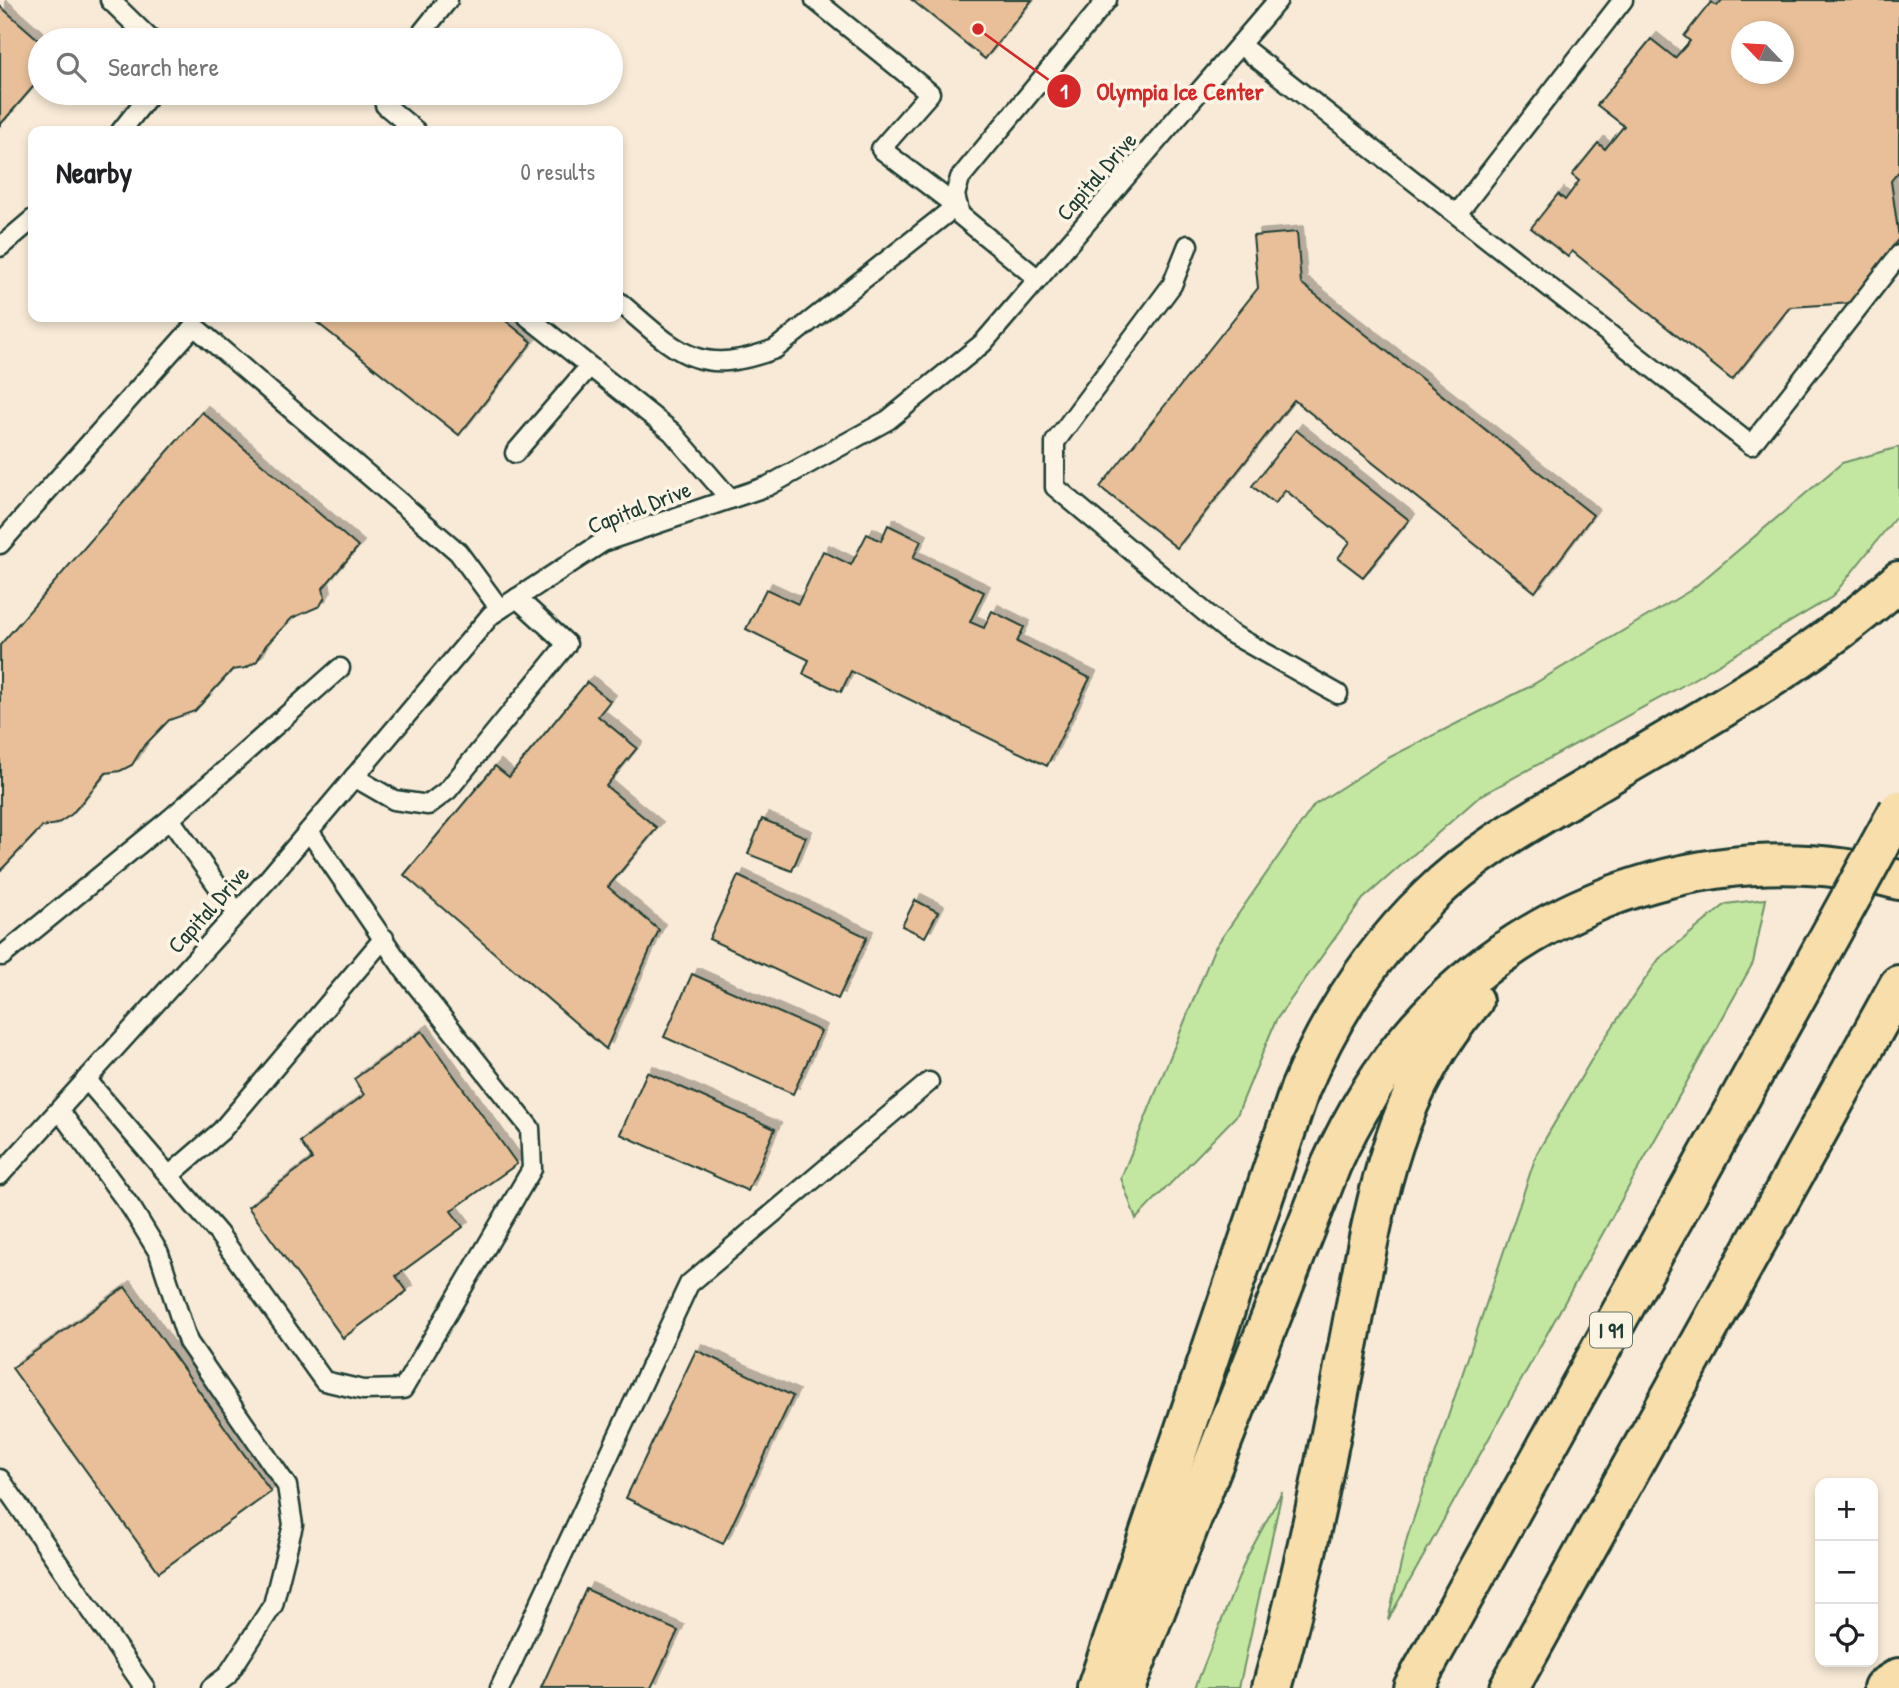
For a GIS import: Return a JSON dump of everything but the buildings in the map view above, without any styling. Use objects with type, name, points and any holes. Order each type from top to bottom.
[{"type":"highway","points":[[1097,1688],[1292,1111],[1328,1027],[1363,971],[1430,895],[1482,853],[1790,666],[1899,581]]},
{"type":"highway","name":"I 91","points":[[1413,1688],[1899,810]]},
{"type":"highway","points":[[1125,1688],[1331,1165],[1376,1082],[1425,1020],[1471,977],[1501,955],[1570,914],[1608,897],[1674,877],[1746,864],[1779,864],[1847,868],[1899,880]]},
{"type":"highway","points":[[1272,1688],[1329,1444],[1382,1176],[1399,1124],[1420,1078],[1462,1014],[1486,987],[1540,940],[1609,901],[1674,877]]},
{"type":"highway","points":[[1509,1688],[1896,991]]},
{"type":"highway","points":[[1882,1688],[1899,1678]]},
{"type":"lane","points":[[110,0],[139,28]]},
{"type":"lane","points":[[426,28],[448,0]]},
{"type":"lane","points":[[815,0],[930,93],[881,149],[956,206]]},
{"type":"lane","points":[[1038,279],[960,215],[955,195],[960,178],[1107,0]]},
{"type":"lane","name":"Capital Drive","points":[[0,1175],[309,831],[491,615],[603,542],[768,486],[888,420],[983,342],[1278,0]]},
{"type":"lane","points":[[1457,214],[1623,0]]},
{"type":"lane","points":[[1240,45],[1751,445],[1899,255]]},
{"type":"lane","points":[[125,126],[142,105]]},
{"type":"lane","points":[[385,105],[410,126]]},
{"type":"lane","points":[[623,305],[680,353],[710,363],[747,359],[775,349],[956,206]]},
{"type":"lane","points":[[0,247],[28,223]]},
{"type":"lane","points":[[1188,245],[1172,285],[1055,442],[1055,486],[1230,633],[1338,694]]},
{"type":"lane","points":[[534,322],[672,432],[730,499]]},
{"type":"lane","points":[[0,544],[194,326],[458,552],[500,609]]},
{"type":"lane","points":[[515,453],[589,367]]},
{"type":"lane","points":[[354,777],[394,800],[428,805],[448,790],[567,644],[517,598]]},
{"type":"lane","points":[[2,956],[170,819],[340,668]]},
{"type":"lane","points":[[170,819],[237,913]]},
{"type":"lane","points":[[86,1079],[218,1233],[324,1381],[363,1390],[403,1390],[532,1169],[530,1128],[405,971],[309,831]]},
{"type":"lane","points":[[170,1175],[221,1131],[384,938]]},
{"type":"lane","points":[[500,1688],[689,1284],[929,1082]]},
{"type":"lane","points":[[59,1110],[132,1209],[159,1253],[188,1342],[287,1486],[293,1525],[273,1605],[227,1676],[211,1688]]},
{"type":"lane","points":[[0,1479],[145,1688]]},
{"type":"green space","points":[[1899,447],[1899,513],[1832,597],[1675,690],[1480,796],[1363,899],[1276,1020],[1237,1115],[1136,1219],[1121,1178],[1214,949],[1314,805],[1388,758],[1527,688],[1691,590],[1842,463]]},
{"type":"green space","points":[[1766,899],[1753,963],[1388,1620],[1407,1538],[1537,1153],[1600,1045],[1659,959],[1726,904]]},
{"type":"green space","points":[[1282,1492],[1239,1688],[1195,1688],[1246,1559]]},
{"type":"place","name":"Olympia Ice Center","points":[[978,29]]}]
